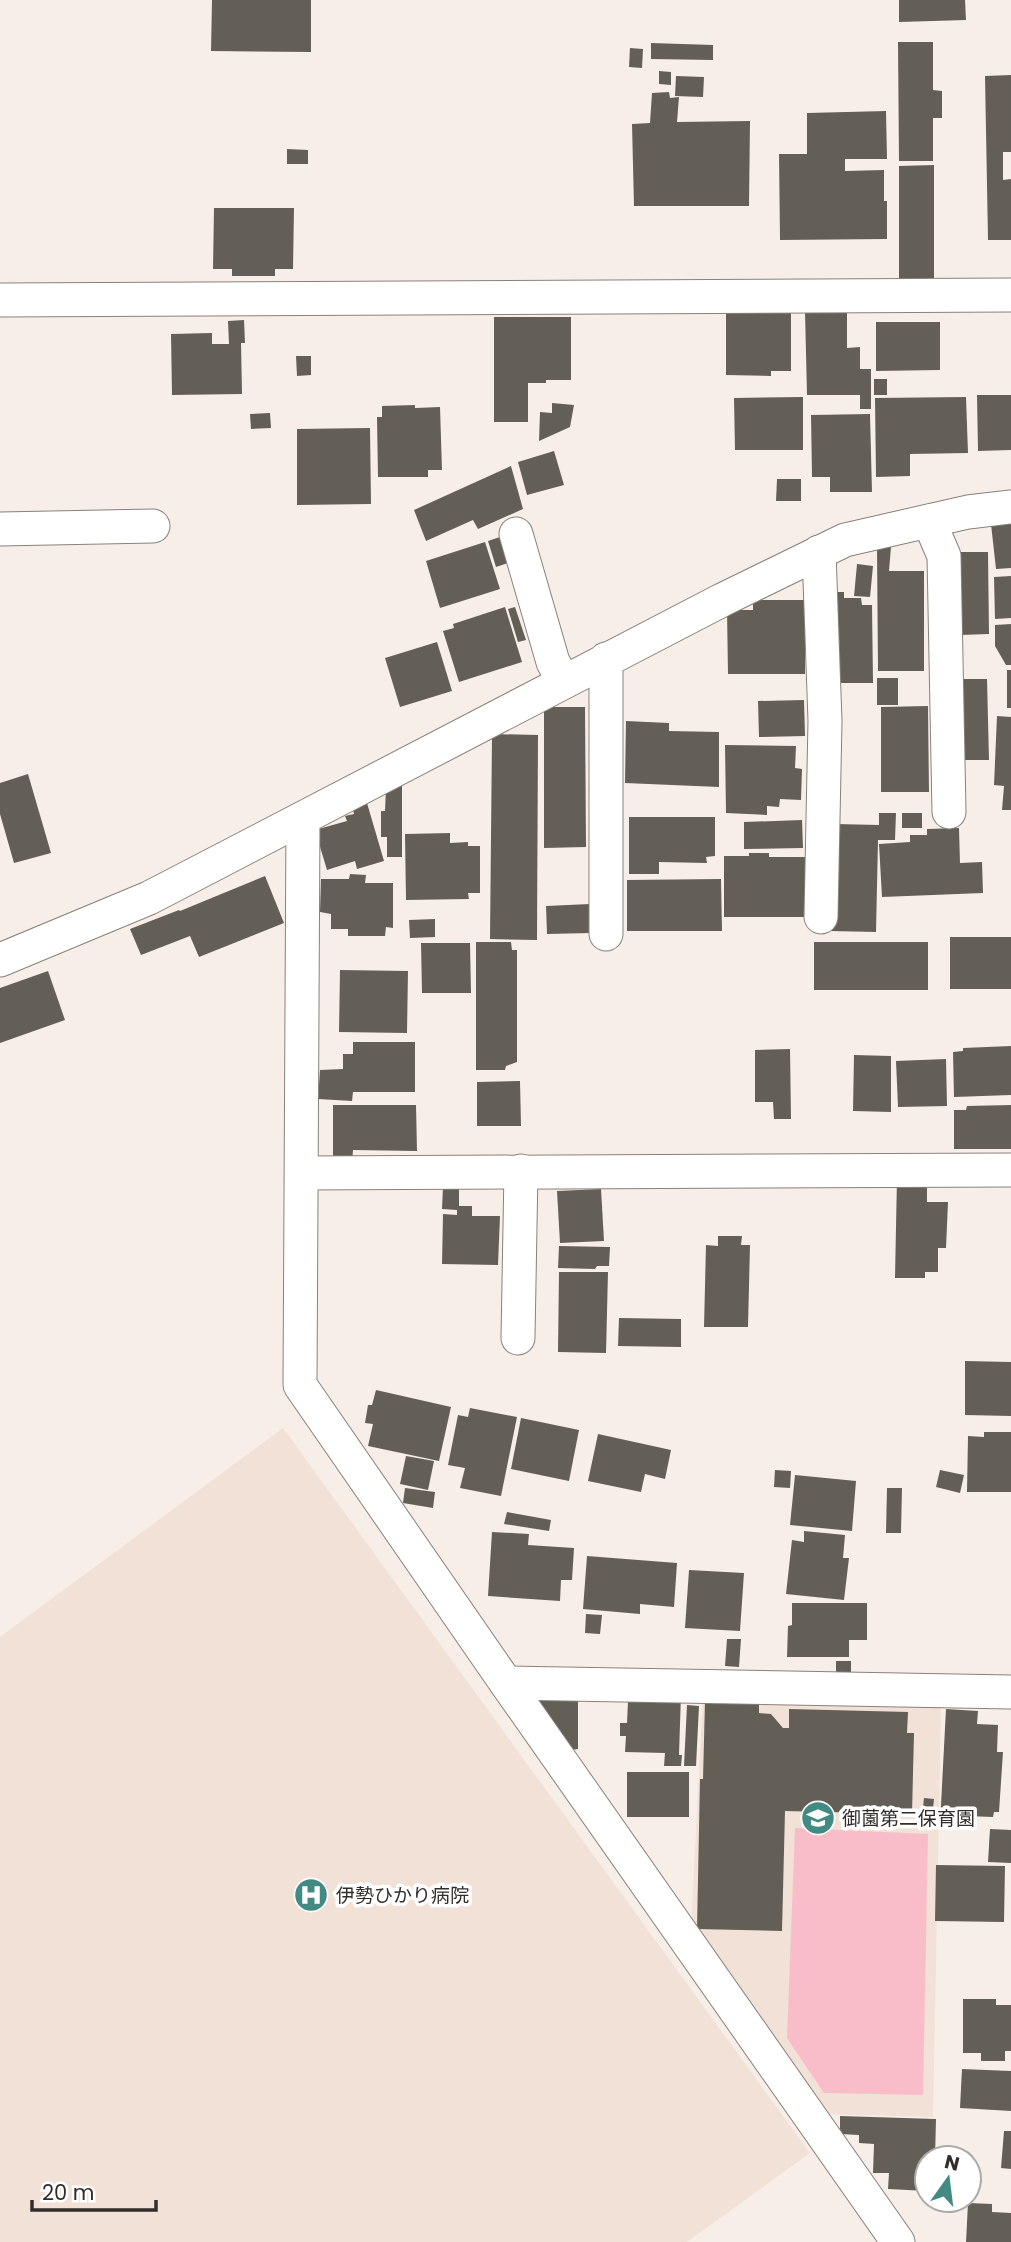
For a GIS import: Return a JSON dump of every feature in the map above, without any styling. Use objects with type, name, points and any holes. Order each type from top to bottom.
[{"type":"street","points":[[0,300],[1011,295]]},
{"type":"street","points":[[0,960],[149,898],[606,659],[845,540],[968,512],[1011,507]]},
{"type":"street","points":[[929,521],[944,556],[949,811]]},
{"type":"street","points":[[0,529],[153,526]]},
{"type":"street","points":[[516,534],[552,662],[564,682]]},
{"type":"street","points":[[819,552],[825,721],[821,917]]},
{"type":"street","points":[[606,659],[606,934]]},
{"type":"street","points":[[303,819],[300,1385],[898,2242]]},
{"type":"street","points":[[302,1173],[1011,1170]]},
{"type":"street","points":[[519,1338],[521,1171]]},
{"type":"street","points":[[506,1683],[1011,1692]]},
{"type":"shaded area","name":"伊勢ひかり病院","points":[[283,1428],[810,2153],[687,2242],[0,2242],[0,1637]]},
{"type":"shaded area","name":"御薗第二保育園","points":[[703,1694],[939,1702],[933,2117],[820,2114],[691,1929]]},
{"type":"shaded area","points":[[795,1828],[928,1834],[923,2095],[824,2093],[787,2038]]},
{"type":"building","points":[[212,0],[311,0],[311,52],[211,51]]},
{"type":"building","points":[[899,0],[965,0],[966,20],[899,22]]},
{"type":"building","points":[[898,42],[933,42],[933,90],[942,91],[942,118],[933,118],[933,161],[899,161]]},
{"type":"building","points":[[651,43],[713,45],[713,60],[651,59]]},
{"type":"building","points":[[630,48],[643,49],[642,68],[629,67]]},
{"type":"building","points":[[659,71],[671,72],[671,85],[659,84]]},
{"type":"building","points":[[1011,75],[1011,152],[1003,152],[1003,180],[1011,179],[1011,240],[988,240],[985,76]]},
{"type":"building","points":[[676,76],[704,77],[703,97],[675,96]]},
{"type":"building","points":[[669,92],[670,98],[679,97],[677,122],[750,121],[749,206],[634,206],[632,124],[650,123],[652,93]]},
{"type":"building","points":[[886,111],[887,159],[845,159],[845,171],[884,170],[887,239],[780,240],[779,154],[807,154],[807,113]]},
{"type":"building","points":[[287,149],[308,150],[308,164],[287,164]]},
{"type":"building","points":[[934,165],[934,280],[899,281],[899,166]]},
{"type":"building","points":[[214,208],[294,208],[293,269],[275,269],[275,276],[232,276],[232,269],[213,269]]},
{"type":"building","points":[[805,311],[847,312],[847,348],[860,347],[860,369],[871,369],[871,409],[860,409],[860,395],[807,395]]},
{"type":"building","points":[[726,313],[791,313],[791,371],[771,371],[771,376],[726,375]]},
{"type":"building","points":[[494,317],[571,317],[571,380],[528,383],[528,422],[494,422]]},
{"type":"building","points":[[244,320],[245,343],[241,343],[242,394],[172,395],[171,334],[212,333],[212,344],[229,344],[228,321]]},
{"type":"building","points":[[876,322],[940,322],[940,370],[876,371]]},
{"type":"building","points":[[296,356],[311,356],[311,375],[297,376]]},
{"type":"building","points":[[874,379],[887,379],[887,395],[874,395]]},
{"type":"building","points":[[977,395],[1011,395],[1011,450],[978,451]]},
{"type":"building","points":[[803,397],[803,450],[735,450],[734,398]]},
{"type":"building","points":[[966,397],[968,453],[910,454],[910,476],[876,477],[875,398]]},
{"type":"building","points":[[552,403],[574,405],[570,427],[539,441],[540,412],[552,413]]},
{"type":"building","points":[[415,405],[415,408],[440,407],[442,470],[428,470],[428,477],[378,477],[377,417],[382,417],[382,406]]},
{"type":"building","points":[[270,413],[271,428],[251,429],[250,414]]},
{"type":"building","points":[[870,414],[872,492],[830,492],[830,477],[812,477],[811,415]]},
{"type":"building","points":[[370,428],[371,504],[297,505],[297,429]]},
{"type":"building","points":[[554,451],[564,485],[527,495],[518,462]]},
{"type":"building","points":[[511,466],[523,509],[478,529],[473,520],[426,541],[414,510]]},
{"type":"building","points":[[777,479],[801,479],[801,501],[776,501]]},
{"type":"building","points":[[1011,523],[1011,568],[996,569],[991,524]]},
{"type":"building","points":[[500,537],[508,563],[496,567],[488,541]]},
{"type":"building","points":[[485,542],[500,589],[440,608],[426,561]]},
{"type":"building","points":[[877,547],[891,547],[889,571],[924,571],[924,671],[878,671]]},
{"type":"building","points":[[959,552],[988,552],[989,634],[960,635]]},
{"type":"building","points":[[857,564],[873,566],[870,597],[854,596]]},
{"type":"building","points":[[1011,576],[1011,618],[995,619],[994,577]]},
{"type":"building","points":[[835,592],[844,592],[844,598],[861,598],[862,605],[872,605],[873,683],[836,683]]},
{"type":"building","points":[[753,600],[805,600],[805,674],[728,674],[727,610],[753,610]]},
{"type":"building","points":[[505,607],[522,662],[459,682],[443,631],[454,628],[453,624]]},
{"type":"building","points":[[515,607],[526,640],[518,642],[508,609]]},
{"type":"building","points":[[1011,624],[1011,665],[1006,665],[995,646],[995,625]]},
{"type":"building","points":[[437,642],[452,691],[400,707],[385,658]]},
{"type":"building","points":[[1007,670],[1011,670],[1011,708],[1007,708]]},
{"type":"building","points":[[877,678],[898,678],[898,705],[877,705]]},
{"type":"building","points":[[961,679],[987,679],[989,760],[960,760]]},
{"type":"building","points":[[804,700],[805,736],[759,737],[758,701]]},
{"type":"building","points":[[928,706],[929,792],[881,792],[881,707]]},
{"type":"building","points":[[544,707],[585,707],[586,847],[544,848]]},
{"type":"building","points":[[997,716],[1011,717],[1011,810],[1002,810],[1004,786],[994,785]]},
{"type":"building","points":[[626,721],[669,723],[669,731],[719,732],[719,787],[625,783]]},
{"type":"building","points":[[492,734],[538,735],[537,940],[490,939]]},
{"type":"building","points":[[725,745],[796,746],[795,768],[802,769],[801,800],[780,799],[779,807],[767,806],[767,815],[726,813]]},
{"type":"building","points":[[28,774],[51,853],[14,863],[0,814],[0,783]]},
{"type":"building","points":[[402,782],[402,857],[387,857],[387,837],[381,837],[381,811],[385,811],[386,788]]},
{"type":"building","points":[[367,803],[384,861],[357,869],[355,861],[327,870],[315,830],[347,821],[345,816],[354,814],[353,810]]},
{"type":"building","points":[[879,813],[896,813],[895,840],[878,840],[876,932],[831,931],[836,824],[879,825]]},
{"type":"building","points":[[902,813],[922,813],[922,828],[902,828]]},
{"type":"building","points":[[629,817],[715,817],[715,856],[706,857],[707,863],[659,862],[659,874],[629,874]]},
{"type":"building","points":[[802,820],[803,848],[744,849],[744,822]]},
{"type":"building","points":[[959,828],[960,863],[982,862],[983,893],[882,897],[879,844],[910,842],[910,835],[927,835],[927,829]]},
{"type":"building","points":[[450,833],[450,843],[468,842],[468,846],[480,846],[480,893],[468,893],[469,899],[406,900],[405,834]]},
{"type":"building","points":[[749,853],[769,853],[769,857],[809,857],[809,917],[724,917],[724,856],[749,856]]},
{"type":"building","points":[[350,874],[366,875],[365,883],[393,883],[393,928],[386,927],[385,936],[348,936],[348,929],[331,929],[331,914],[320,912],[321,879],[349,879]]},
{"type":"building","points":[[265,876],[284,923],[199,957],[190,936],[141,955],[130,929]]},
{"type":"building","points":[[721,879],[722,931],[627,931],[627,880]]},
{"type":"building","points":[[590,904],[591,933],[547,934],[546,906]]},
{"type":"building","points":[[435,919],[435,937],[410,938],[409,920]]},
{"type":"building","points":[[950,937],[1011,937],[1011,989],[950,989]]},
{"type":"building","points":[[476,942],[511,942],[512,950],[517,950],[517,1062],[506,1066],[505,1070],[476,1070]]},
{"type":"building","points":[[814,942],[928,942],[928,990],[814,990]]},
{"type":"building","points":[[421,943],[470,943],[471,993],[422,993]]},
{"type":"building","points":[[340,970],[408,971],[407,1033],[339,1032]]},
{"type":"building","points":[[48,971],[65,1020],[0,1043],[0,988]]},
{"type":"building","points":[[353,1042],[415,1042],[415,1092],[353,1092],[352,1101],[318,1099],[320,1070],[343,1069],[343,1054],[353,1054]]},
{"type":"building","points":[[1011,1046],[1011,1095],[954,1097],[953,1052],[963,1051],[963,1048]]},
{"type":"building","points":[[790,1049],[791,1119],[774,1119],[773,1102],[755,1102],[755,1050]]},
{"type":"building","points":[[854,1055],[891,1056],[891,1112],[853,1111]]},
{"type":"building","points":[[946,1059],[947,1106],[898,1107],[896,1061]]},
{"type":"building","points":[[520,1081],[521,1126],[477,1126],[477,1082]]},
{"type":"building","points":[[333,1105],[416,1105],[417,1151],[353,1150],[352,1163],[333,1162]]},
{"type":"building","points":[[1011,1105],[1011,1149],[954,1149],[954,1110],[966,1110],[967,1106]]},
{"type":"building","points":[[897,1177],[927,1177],[927,1202],[948,1202],[946,1248],[938,1248],[938,1272],[925,1272],[925,1278],[895,1278]]},
{"type":"building","points":[[443,1186],[459,1186],[459,1206],[472,1206],[472,1216],[500,1216],[498,1265],[442,1264],[443,1214],[457,1215],[457,1210],[442,1209]]},
{"type":"building","points":[[601,1189],[604,1241],[560,1243],[557,1191]]},
{"type":"building","points":[[718,1236],[742,1236],[741,1245],[750,1245],[748,1327],[704,1327],[706,1245],[718,1246]]},
{"type":"building","points":[[559,1246],[610,1247],[609,1266],[597,1266],[595,1269],[558,1268]]},
{"type":"building","points":[[559,1272],[608,1272],[606,1353],[558,1352]]},
{"type":"building","points":[[619,1318],[681,1319],[681,1347],[618,1346]]},
{"type":"building","points":[[965,1361],[1011,1362],[1011,1416],[965,1415]]},
{"type":"building","points":[[376,1390],[451,1407],[439,1461],[368,1446],[373,1424],[365,1423],[368,1405],[372,1405]]},
{"type":"building","points":[[470,1408],[517,1417],[501,1496],[460,1488],[465,1468],[448,1465],[458,1415],[468,1417]]},
{"type":"building","points":[[521,1418],[579,1430],[569,1481],[511,1469]]},
{"type":"building","points":[[984,1432],[1011,1432],[1011,1492],[967,1492],[968,1436],[984,1437]]},
{"type":"building","points":[[598,1434],[671,1450],[665,1479],[645,1474],[641,1492],[588,1481]]},
{"type":"building","points":[[406,1456],[434,1461],[428,1490],[400,1484]]},
{"type":"building","points":[[775,1470],[791,1471],[790,1488],[774,1487]]},
{"type":"building","points":[[940,1470],[964,1475],[960,1493],[936,1487]]},
{"type":"building","points":[[795,1475],[856,1481],[852,1531],[790,1525]]},
{"type":"building","points":[[405,1488],[435,1492],[433,1508],[403,1503]]},
{"type":"building","points":[[887,1488],[902,1488],[901,1533],[886,1533]]},
{"type":"building","points":[[507,1512],[551,1520],[549,1531],[504,1524]]},
{"type":"building","points":[[804,1531],[845,1535],[843,1558],[849,1558],[844,1600],[786,1594],[792,1540],[804,1542]]},
{"type":"building","points":[[492,1532],[529,1534],[528,1545],[574,1548],[572,1580],[561,1580],[560,1601],[488,1596]]},
{"type":"building","points":[[587,1556],[677,1563],[674,1607],[640,1604],[640,1614],[583,1609]]},
{"type":"building","points":[[689,1570],[744,1573],[740,1631],[685,1628]]},
{"type":"building","points":[[792,1603],[867,1603],[867,1640],[849,1640],[849,1657],[787,1657]]},
{"type":"building","points":[[586,1614],[602,1615],[600,1634],[585,1633]]},
{"type":"building","points":[[727,1639],[741,1639],[739,1667],[725,1666]]},
{"type":"building","points":[[836,1661],[851,1661],[851,1672],[836,1672]]},
{"type":"building","points":[[681,1694],[681,1766],[664,1766],[665,1753],[625,1752],[626,1736],[620,1736],[620,1723],[627,1723],[628,1701]]},
{"type":"building","points":[[533,1697],[578,1697],[578,1749],[571,1750]]},
{"type":"building","points":[[705,1701],[759,1702],[759,1713],[771,1714],[783,1728],[789,1728],[789,1709],[908,1712],[907,1733],[914,1733],[912,1814],[785,1811],[782,1931],[697,1929],[700,1779],[703,1779]]},
{"type":"building","points":[[687,1705],[699,1706],[696,1766],[684,1766]]},
{"type":"building","points":[[946,1709],[978,1711],[977,1724],[998,1725],[997,1752],[1003,1752],[999,1812],[994,1812],[993,1817],[966,1816],[965,1825],[940,1824]]},
{"type":"building","points":[[627,1772],[689,1772],[689,1817],[627,1817]]},
{"type":"building","points":[[924,1798],[934,1799],[932,1818],[922,1817]]},
{"type":"building","points":[[990,1829],[1011,1830],[1011,1863],[988,1862]]},
{"type":"building","points":[[936,1865],[1005,1866],[1004,1922],[935,1921]]},
{"type":"building","points":[[963,1999],[996,1999],[996,2005],[1011,2005],[1011,2051],[1005,2051],[1005,2061],[981,2061],[981,2053],[963,2053]]},
{"type":"building","points":[[962,2069],[1011,2071],[1011,2111],[960,2108]]},
{"type":"building","points":[[840,2116],[936,2119],[935,2144],[913,2144],[913,2190],[888,2189],[889,2173],[873,2173],[874,2144],[859,2143],[859,2135],[840,2134]]},
{"type":"building","points":[[1004,2131],[1011,2131],[1011,2169],[1001,2168]]},
{"type":"building","points":[[983,2204],[992,2204],[992,2212],[1011,2213],[1011,2242],[966,2242],[967,2214],[983,2214]]},
{"type":"place","name":"御薗第二保育園","points":[[818,1818]]},
{"type":"place","name":"伊勢ひかり病院","points":[[311,1895]]}]
